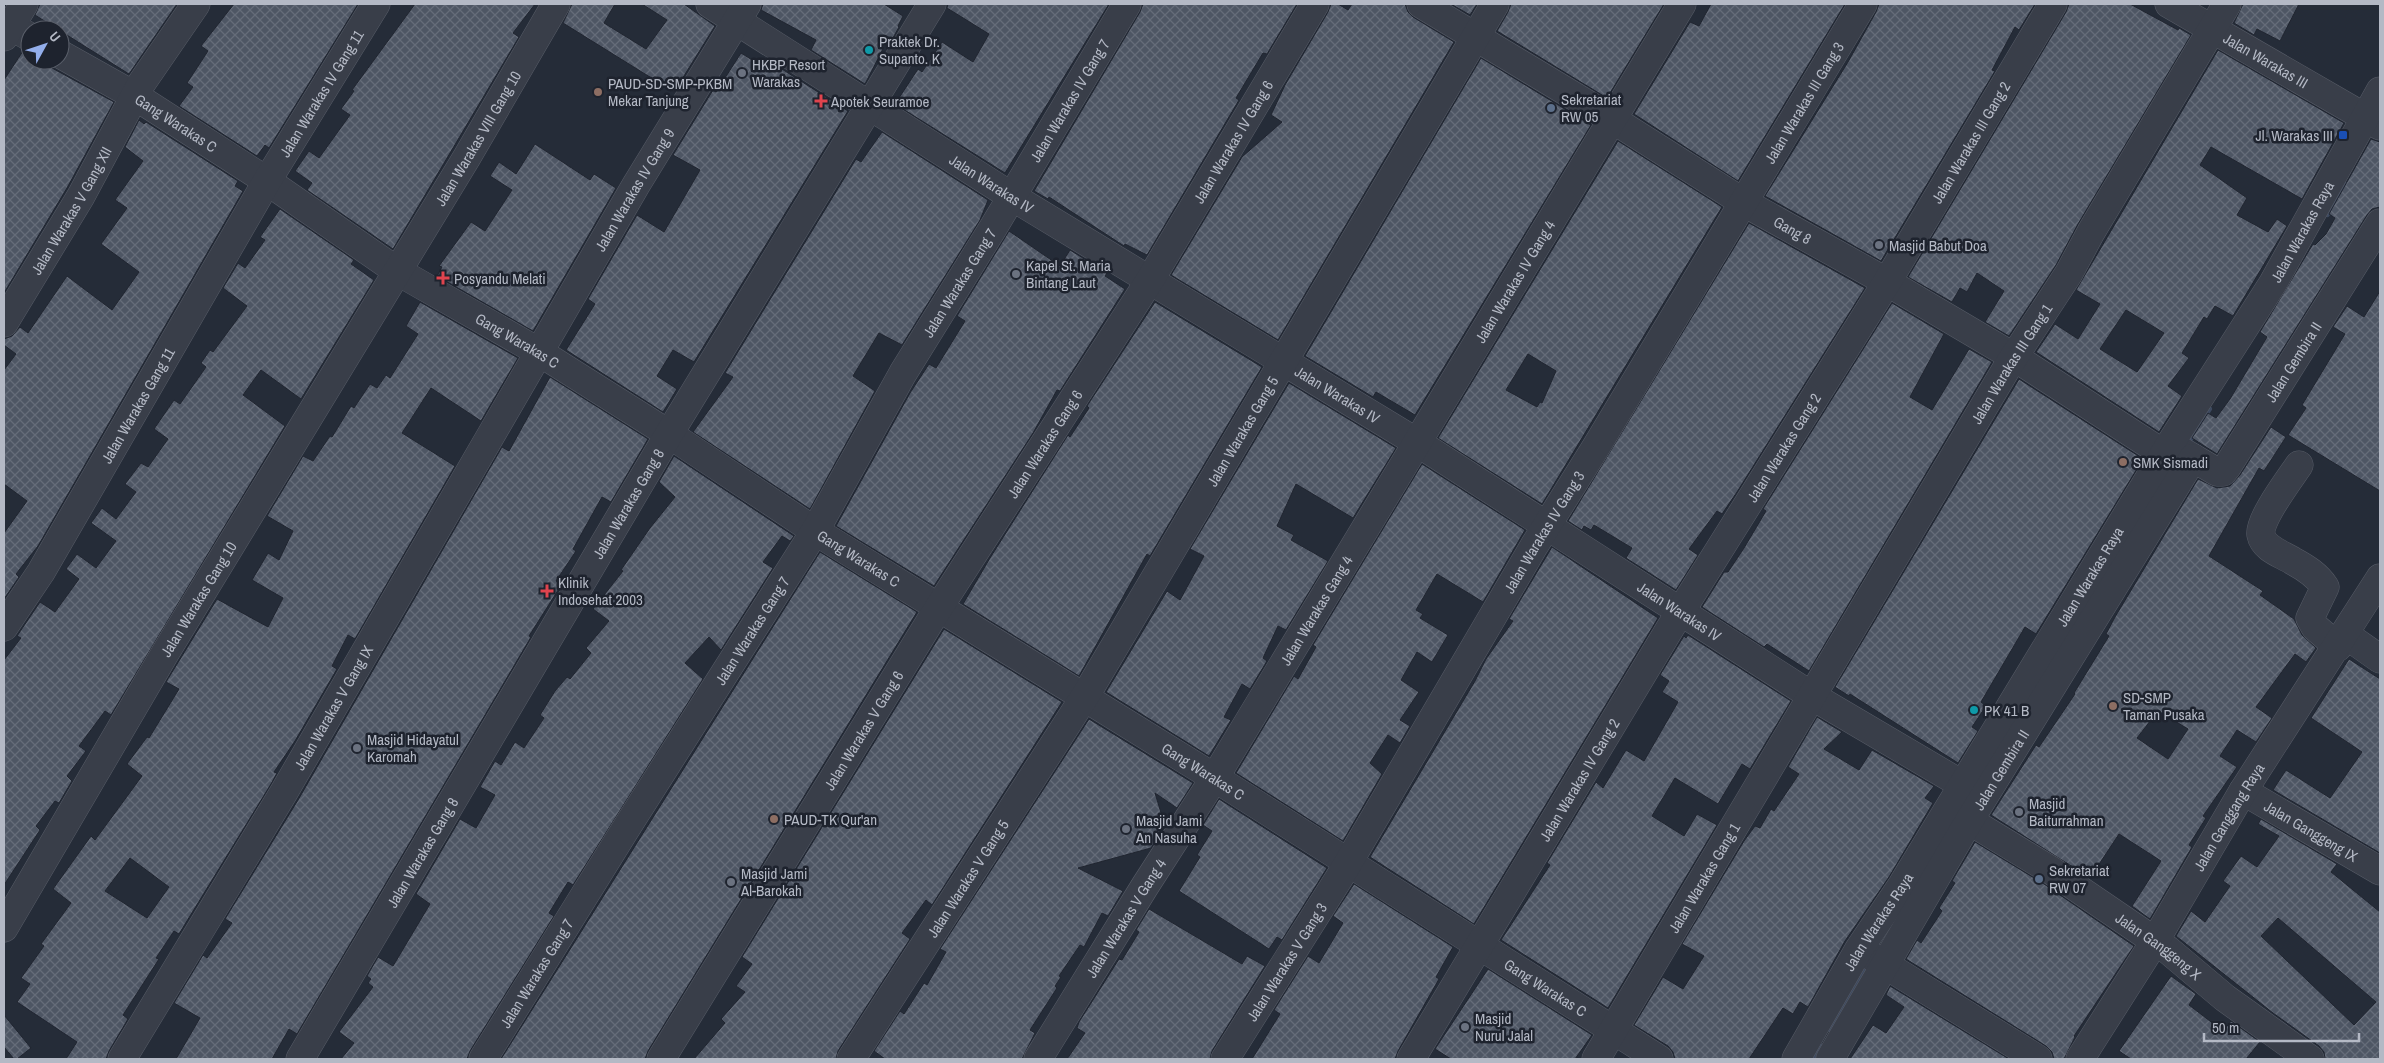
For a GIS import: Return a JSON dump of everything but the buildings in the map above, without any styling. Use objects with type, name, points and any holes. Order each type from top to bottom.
[{"type":"street","name":"Jalan Warakas V Gang XII","points":[[4,323],[81,196],[135,96],[196,4]]},
{"type":"street","name":"Jalan Warakas IV Gang 11","points":[[266,181],[376,4]]},
{"type":"street","name":"Jalan Warakas VIII Gang 10","points":[[396,271],[467,156],[556,4]]},
{"type":"street","name":"Jalan Warakas IV","points":[[710,4],[741,12],[869,106],[1010,196],[1418,443],[1812,696],[1963,785]]},
{"type":"street","name":"Jalan Warakas Gang 8","points":[[300,1059],[669,434],[932,4]]},
{"type":"street","name":"Jalan Warakas IV Gang 7","points":[[1010,196],[1128,4]]},
{"type":"street","name":"Jalan Warakas IV Gang 6","points":[[1150,280],[1315,4]]},
{"type":"street","name":"Gang 8","points":[[1422,4],[1612,119],[1743,202],[1887,282],[2178,452]]},
{"type":"street","name":"Jalan Warakas Gang 5","points":[[1084,697],[1495,4]]},
{"type":"street","name":"Jalan Warakas IV Gang 4","points":[[1418,443],[1682,4]]},
{"type":"street","name":"Jalan Warakas III Gang 3","points":[[1743,202],[1863,4]]},
{"type":"street","name":"Jalan Warakas III Gang 2","points":[[1887,282],[2053,4]]},
{"type":"street","name":"Jalan Warakas III","points":[[2169,4],[2372,122]]},
{"type":"street","points":[[2211,30],[2227,4]]},
{"type":"street","name":"Jalan Warakas IV Gang 9","points":[[539,352],[636,185],[741,12]]},
{"type":"street","name":"Jalan Warakas III Gang 1","points":[[1812,696],[2014,357],[2069,273],[2091,232],[2211,30]]},
{"type":"street","name":"Gang Warakas C","points":[[70,60],[135,96],[266,181],[396,271],[539,352],[669,434],[815,531],[1214,778],[1613,1032],[1659,1059]]},
{"type":"street","name":"Jalan Warakas Raya","points":[[1796,1059],[1872,957],[1960,815],[1963,785],[2063,647],[2178,452],[2273,283],[2372,122],[2380,91]]},
{"type":"street","name":"Jalan Warakas Gang 11","points":[[4,628],[41,572],[266,181]]},
{"type":"street","name":"Jalan Warakas Gang 7","points":[[483,1059],[625,830],[815,531],[903,373],[994,228],[1010,196]]},
{"type":"street","name":"Jalan Warakas IV Gang 3","points":[[1348,864],[1547,525],[1596,448],[1743,202]]},
{"type":"street","name":"Jalan Gembira II","points":[[2178,452],[2217,472],[2223,472],[2380,223]]},
{"type":"street","name":"Jalan Warakas Gang 10","points":[[4,928],[164,656],[396,271]]},
{"type":"street","name":"Jalan Warakas Gang 6","points":[[939,606],[1150,280]]},
{"type":"street","name":"Jalan Warakas Gang 2","points":[[1680,613],[1887,282]]},
{"type":"street","name":"Jalan Warakas V Gang IX","points":[[122,1059],[284,792],[539,352]]},
{"type":"street","name":"Jalan Warakas Gang 4","points":[[1214,778],[1418,443]]},
{"type":"street","points":[[2299,465],[2280,491],[2261,527],[2260,535],[2268,546],[2318,577],[2325,587],[2310,618],[2315,627],[2380,659]]},
{"type":"street","name":"Jalan Ganggang Raya","points":[[2080,1059],[2155,941],[2243,790],[2342,641],[2380,578]]},
{"type":"street","name":"Jalan Warakas V Gang 6","points":[[661,1059],[939,606]]},
{"type":"street","name":"Jalan Warakas IV Gang 2","points":[[1479,946],[1680,613]]},
{"type":"street","name":"Jalan Gembira II","points":[[1960,815],[2063,647]]},
{"type":"street","name":"Jalan Warakas Gang 1","points":[[1596,1059],[1812,696]]},
{"type":"street","name":"Jalan Warakas V Gang 5","points":[[851,1059],[1084,697]]},
{"type":"street","name":"Jalan Warakas V Gang 4","points":[[1038,1059],[1144,886],[1214,778]]},
{"type":"street","name":"Jalan Ganggeng IX","points":[[2243,790],[2380,871]]},
{"type":"street","name":"Jalan Ganggeng X","points":[[1960,815],[2052,871],[2155,941],[2225,998],[2310,1059]]},
{"type":"street","name":"Jalan Warakas V Gang 3","points":[[1225,1059],[1348,864]]},
{"type":"street","points":[[1411,1059],[1479,946]]},
{"type":"street","points":[[1830,1059],[1872,957],[2038,1059]]},
{"type":"waterway","points":[[2327,214],[2346,185]]},
{"type":"waterway","points":[[2185,447],[2209,409]]},
{"type":"waterway","points":[[1831,1030],[1870,963]]},
{"type":"waterway","points":[[1815,1059],[1821,1047]]},
{"type":"place","name":"Praktek Dr. Supanto. K","points":[[869,50]]},
{"type":"place","name":"HKBP Resort Warakas","points":[[742,73]]},
{"type":"place","name":"PAUD-SD-SMP-PKBM Mekar Tanjung","points":[[598,92]]},
{"type":"place","name":"Apotek Seuramoe","points":[[821,101]]},
{"type":"place","name":"Sekretariat RW 05","points":[[1551,108]]},
{"type":"place","name":"Jl. Warakas III","points":[[2343,135]]},
{"type":"place","name":"Masjid Babut Doa","points":[[1879,245]]},
{"type":"place","name":"Kapel St. Maria Bintang Laut","points":[[1016,274]]},
{"type":"place","name":"Posyandu Melati","points":[[443,278]]},
{"type":"place","name":"SMK Sismadi","points":[[2123,462]]},
{"type":"place","name":"Klinik Indosehat 2003","points":[[547,591]]},
{"type":"place","name":"SD-SMP Taman Pusaka","points":[[2113,706]]},
{"type":"place","name":"PK 41 B","points":[[1974,710]]},
{"type":"place","name":"Masjid Hidayatul Karomah","points":[[357,748]]},
{"type":"place","name":"Masjid Baiturrahman","points":[[2019,812]]},
{"type":"place","name":"PAUD-TK Qur'an","points":[[774,819]]},
{"type":"place","name":"Masjid Jami An Nasuha","points":[[1126,829]]},
{"type":"place","name":"Sekretariat RW 07","points":[[2039,879]]},
{"type":"place","name":"Masjid Jami Al-Barokah","points":[[731,882]]},
{"type":"place","name":"Masjid Nurul Jalal","points":[[1465,1027]]}]
